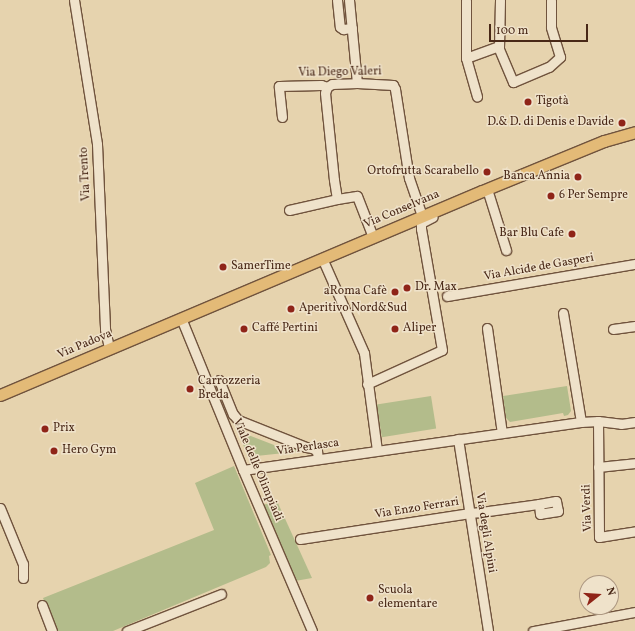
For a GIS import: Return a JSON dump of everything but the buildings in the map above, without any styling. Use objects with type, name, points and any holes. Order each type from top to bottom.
[{"type":"main road","name":"Via Conselvana","points":[[181,318],[604,141],[635,132]]},
{"type":"main road","name":"Via Padova","points":[[0,395],[181,318]]},
{"type":"street","name":"Via Trento","points":[[74,0],[97,144],[105,329],[109,348]]},
{"type":"street","points":[[337,0],[340,27],[343,29],[352,28]]},
{"type":"street","points":[[349,0],[357,83]]},
{"type":"street","points":[[466,0],[466,58],[477,96]]},
{"type":"street","points":[[500,0],[499,46],[512,82],[549,67],[560,57],[551,27],[551,0]]},
{"type":"street","points":[[466,58],[499,46]]},
{"type":"street","name":"Via Diego Valeri","points":[[282,117],[279,86],[322,85],[327,87],[332,84],[357,83],[392,85],[395,89],[409,178],[422,216]]},
{"type":"street","points":[[327,87],[325,93],[337,199]]},
{"type":"street","points":[[487,189],[506,250]]},
{"type":"street","points":[[289,210],[357,196],[373,237]]},
{"type":"street","points":[[367,384],[442,350],[421,226],[424,220],[438,214],[442,208]]},
{"type":"street","points":[[322,258],[364,353],[377,450]]},
{"type":"street","name":"Via Alcide de Gasperi","points":[[447,296],[635,264]]},
{"type":"street","points":[[563,314],[581,422]]},
{"type":"street","name":"Viale delle Olimpiadi","points":[[181,318],[243,470],[312,631]]},
{"type":"street","points":[[613,329],[635,326]]},
{"type":"street","points":[[487,328],[502,433]]},
{"type":"street","points":[[219,380],[233,414],[238,420],[312,448],[317,451],[314,459]]},
{"type":"street","name":"Via Perlasca","points":[[243,470],[581,422],[598,421],[621,424],[635,422]]},
{"type":"street","name":"Via Verdi","points":[[598,421],[599,537],[635,531]]},
{"type":"street","name":"Via degli Alpini","points":[[458,439],[488,631]]},
{"type":"street","name":"Via Verdi","points":[[598,467],[635,463]]},
{"type":"street","name":"Via Enzo Ferrari","points":[[300,539],[539,504]]},
{"type":"street","points":[[0,508],[23,564],[23,578]]},
{"type":"street","points":[[127,631],[221,594]]},
{"type":"street","points":[[42,605],[52,631]]},
{"type":"street","points":[[534,631],[635,612]]},
{"type":"green space","points":[[567,386],[571,411],[568,415],[564,416],[563,413],[510,422],[506,418],[503,396]]},
{"type":"green space","points":[[431,396],[436,429],[382,437],[377,405]]},
{"type":"green space","points":[[235,424],[245,428],[243,433],[287,450],[290,445],[303,451],[248,457]]},
{"type":"green space","points":[[234,466],[271,555],[269,556],[270,563],[266,567],[113,631],[56,631],[43,598],[214,530],[195,483]]},
{"type":"green space","points":[[277,501],[312,578],[295,581],[263,505]]},
{"type":"place","name":"Tigotà","points":[[528,102]]},
{"type":"place","name":"D.& D. di Denis e Davide","points":[[622,123]]},
{"type":"place","name":"Ortofrutta Scarabello","points":[[487,172]]},
{"type":"place","name":"Banca Annia","points":[[578,177]]},
{"type":"place","name":"6 Per Sempre","points":[[551,196]]},
{"type":"place","name":"Bar Blu Cafe","points":[[572,234]]},
{"type":"place","name":"SamerTime","points":[[223,267]]},
{"type":"place","name":"Dr. Max","points":[[407,288]]},
{"type":"place","name":"aRoma Cafè","points":[[395,292]]},
{"type":"place","name":"Aperitivo Nord&Sud","points":[[291,309]]},
{"type":"place","name":"Caffé Pertini","points":[[244,329]]},
{"type":"place","name":"Aliper","points":[[395,329]]},
{"type":"place","name":"Carrozzeria Breda","points":[[190,389]]},
{"type":"place","name":"Prix","points":[[45,429]]},
{"type":"place","name":"Hero Gym","points":[[54,451]]},
{"type":"place","name":"Scuola elementare","points":[[370,598]]}]
